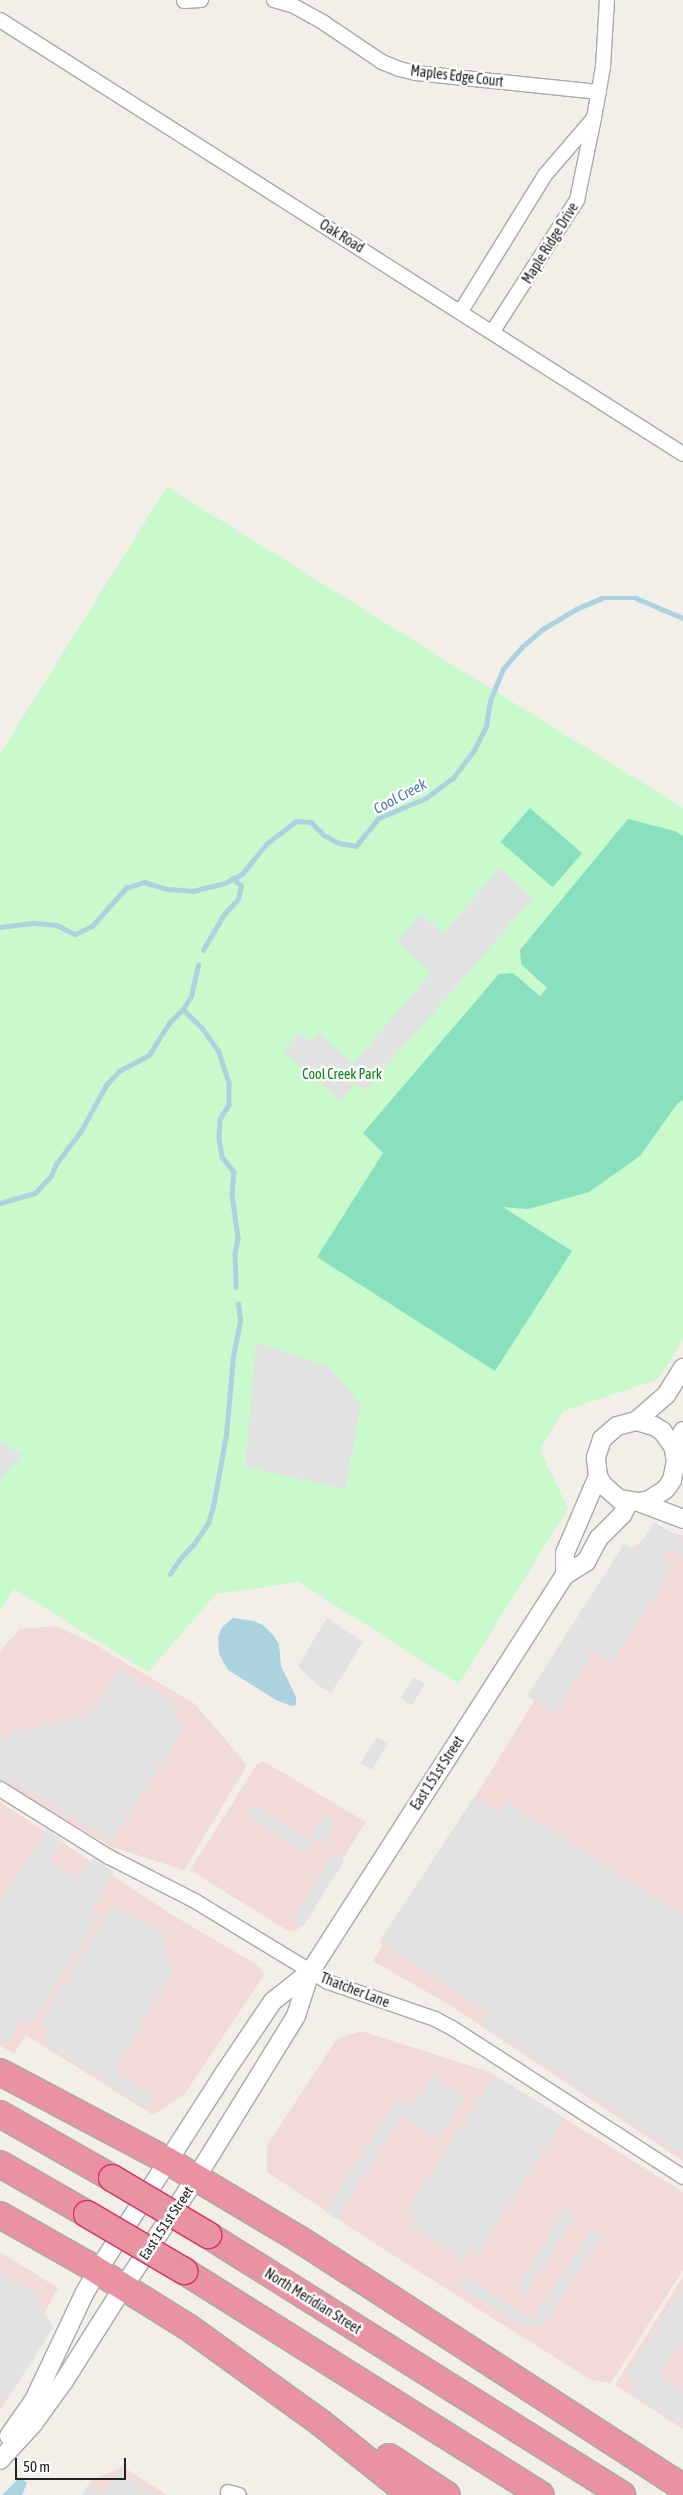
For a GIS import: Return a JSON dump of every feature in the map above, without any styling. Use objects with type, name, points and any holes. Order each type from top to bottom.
[{"type":"highway","points":[[0,2072],[196,2178],[391,2297],[466,2348],[683,2487]]},
{"type":"highway","name":"North Meridian Street","points":[[0,2114],[208,2235],[622,2495]]},
{"type":"highway","points":[[0,2164],[184,2271],[542,2495]]},
{"type":"highway","points":[[0,2215],[98,2270],[188,2327],[257,2375],[411,2495]]},
{"type":"highway","points":[[257,2375],[372,2445],[447,2495]]},
{"type":"street","points":[[184,1],[201,0]]},
{"type":"street","name":"Maples Edge Court","points":[[274,0],[292,5],[382,62],[399,69],[416,73],[598,92]]},
{"type":"street","name":"Maple Ridge Drive","points":[[493,332],[578,200],[603,67],[607,0]]},
{"type":"street","name":"Oak Road","points":[[0,20],[461,310],[683,454]]},
{"type":"street","points":[[461,310],[545,175],[594,118]]},
{"type":"street","points":[[683,1368],[666,1395],[636,1421],[617,1426],[602,1439],[596,1458],[598,1476],[610,1493],[683,1519]]},
{"type":"street","points":[[636,1421],[654,1426],[662,1431],[668,1438],[678,1463]]},
{"type":"street","points":[[634,1502],[649,1500],[666,1488],[678,1463],[683,1430]]},
{"type":"street","name":"East 151st Street","points":[[565,1575],[565,1553],[598,1476]]},
{"type":"street","name":"East 151st Street","points":[[0,2460],[45,2408],[196,2178],[296,2016],[310,1972],[565,1575],[586,1562],[599,1538],[634,1502]]},
{"type":"street","name":"Thatcher Lane","points":[[0,1789],[109,1857],[195,1901],[328,1982],[435,2019],[452,2028],[683,2177]]},
{"type":"street","name":"East 151st Street","points":[[0,2446],[34,2400],[81,2300],[98,2270],[168,2162],[274,2001],[310,1972]]},
{"type":"shaded area","points":[[500,868],[533,898],[365,1091],[356,1083],[340,1101],[283,1051],[299,1032],[310,1042],[318,1033],[353,1063],[431,973],[397,942],[421,914],[443,933]]},
{"type":"shaded area","points":[[256,1342],[328,1366],[361,1405],[345,1489],[245,1467]]},
{"type":"shaded area","points":[[0,1441],[22,1455],[0,1479]]},
{"type":"shaded area","points":[[654,1522],[683,1540],[683,1557],[670,1549],[663,1561],[673,1568],[612,1663],[594,1651],[555,1714],[527,1696],[624,1544],[636,1551]]},
{"type":"shaded area","points":[[656,1530],[683,1535],[683,2161],[453,2007],[373,1961],[627,1552]]},
{"type":"shaded area","points":[[327,1618],[363,1642],[331,1693],[319,1686],[298,1666]]},
{"type":"shaded area","points":[[55,1626],[89,1641],[195,1704],[247,1765],[184,1870],[112,1847],[0,1781],[0,1651],[20,1629]]},
{"type":"shaded area","points":[[119,1669],[180,1706],[173,1717],[186,1725],[112,1841],[25,1789],[0,1779],[0,1734],[9,1735],[15,1726],[24,1731],[90,1713]]},
{"type":"shaded area","points":[[414,1677],[425,1684],[412,1705],[401,1698]]},
{"type":"shaded area","points":[[377,1737],[388,1744],[372,1770],[361,1763]]},
{"type":"shaded area","points":[[263,1761],[366,1822],[297,1930],[288,1931],[190,1870],[257,1764]]},
{"type":"shaded area","points":[[474,1797],[498,1812],[506,1801],[683,1915],[683,2155],[482,2024],[488,2013],[379,1942]]},
{"type":"shaded area","points":[[0,1802],[174,1916],[259,1966],[264,1975],[184,2095],[153,2115],[26,2035],[14,2053],[0,2046]]},
{"type":"shaded area","points":[[254,1805],[313,1843],[306,1854],[247,1816]]},
{"type":"shaded area","points":[[323,1814],[335,1821],[322,1844],[310,1837]]},
{"type":"shaded area","points":[[48,1829],[64,1842],[50,1860],[75,1877],[94,1859],[114,1872],[91,1911],[101,1914],[30,2026],[19,2020],[9,2043],[0,2038],[0,1899]]},
{"type":"shaded area","points":[[333,1854],[344,1861],[303,1927],[292,1920]]},
{"type":"shaded area","points":[[112,1907],[162,1932],[167,1959],[174,1969],[115,2071],[156,2098],[148,2109],[42,2041],[49,2030],[39,2023]]},
{"type":"shaded area","points":[[361,2031],[490,2072],[683,2192],[683,2270],[611,2383],[591,2380],[377,2245],[267,2172],[267,2145],[337,2039]]},
{"type":"shaded area","points":[[494,2075],[564,2119],[478,2254],[470,2249],[463,2260],[410,2226],[417,2216],[407,2210]]},
{"type":"shaded area","points":[[432,2076],[465,2098],[438,2139],[403,2116],[336,2219],[325,2212],[398,2099],[412,2107]]},
{"type":"shaded area","points":[[567,2207],[574,2220],[524,2296],[519,2283]]},
{"type":"shaded area","points":[[590,2231],[604,2232],[544,2325],[522,2327],[460,2287],[466,2277],[529,2318],[533,2318]]},
{"type":"shaded area","points":[[0,2252],[58,2288],[41,2319],[53,2328],[0,2410]]},
{"type":"shaded area","points":[[0,2272],[35,2293],[53,2328],[7,2400],[0,2395]]},
{"type":"shaded area","points":[[683,2277],[683,2429],[615,2385]]},
{"type":"shaded area","points":[[683,2286],[683,2345],[680,2343],[659,2376],[683,2392],[683,2426],[630,2392],[636,2383],[625,2376]]},
{"type":"shaded area","points":[[123,2467],[167,2495],[82,2495],[92,2480]]},
{"type":"shaded area","points":[[117,2471],[156,2495],[82,2495],[88,2485],[102,2494]]},
{"type":"green space","name":"Cool Creek Park","points":[[167,487],[683,808],[683,1339],[658,1379],[563,1411],[540,1450],[568,1508],[459,1684],[299,1582],[216,1594],[148,1672],[14,1589],[0,1611],[0,754]]},
{"type":"green space","points":[[530,808],[582,853],[553,887],[500,842]]},
{"type":"green space","points":[[628,819],[675,831],[683,836],[683,1100],[677,1104],[640,1156],[589,1192],[528,1209],[503,1207],[572,1251],[495,1371],[317,1257],[383,1153],[363,1133],[499,974],[513,973],[540,996],[547,988],[521,964],[520,950]]},
{"type":"water","points":[[233,1618],[254,1621],[263,1625],[273,1635],[279,1644],[281,1666],[296,1697],[296,1705],[292,1706],[276,1700],[228,1670],[219,1654],[218,1637],[222,1627]]},
{"type":"water","points":[[20,2477],[27,2483],[22,2495],[2,2495]]},
{"type":"waterway","name":"Cool Creek","points":[[0,927],[35,923],[57,925],[75,934],[92,926],[126,888],[144,882],[167,889],[193,891],[225,883],[242,874],[266,844],[296,821],[311,822],[324,835],[339,843],[356,846],[379,818],[426,798],[453,778],[474,750],[486,726],[490,701],[503,669],[522,647],[543,629],[576,609],[602,598],[636,598],[683,618]]},
{"type":"waterway","points":[[203,950],[224,914],[238,899],[241,886],[233,879]]},
{"type":"waterway","points":[[0,1203],[35,1193],[51,1176],[56,1164],[81,1131],[106,1085],[119,1071],[149,1055],[169,1023],[183,1009],[191,996],[198,965]]},
{"type":"waterway","points":[[183,1009],[203,1029],[219,1052],[229,1083],[229,1105],[220,1119],[219,1138],[222,1157],[234,1172],[232,1194],[238,1238],[235,1253],[236,1287]]},
{"type":"waterway","points":[[170,1574],[208,1523],[213,1507],[226,1435],[233,1357],[240,1320],[238,1304]]}]
